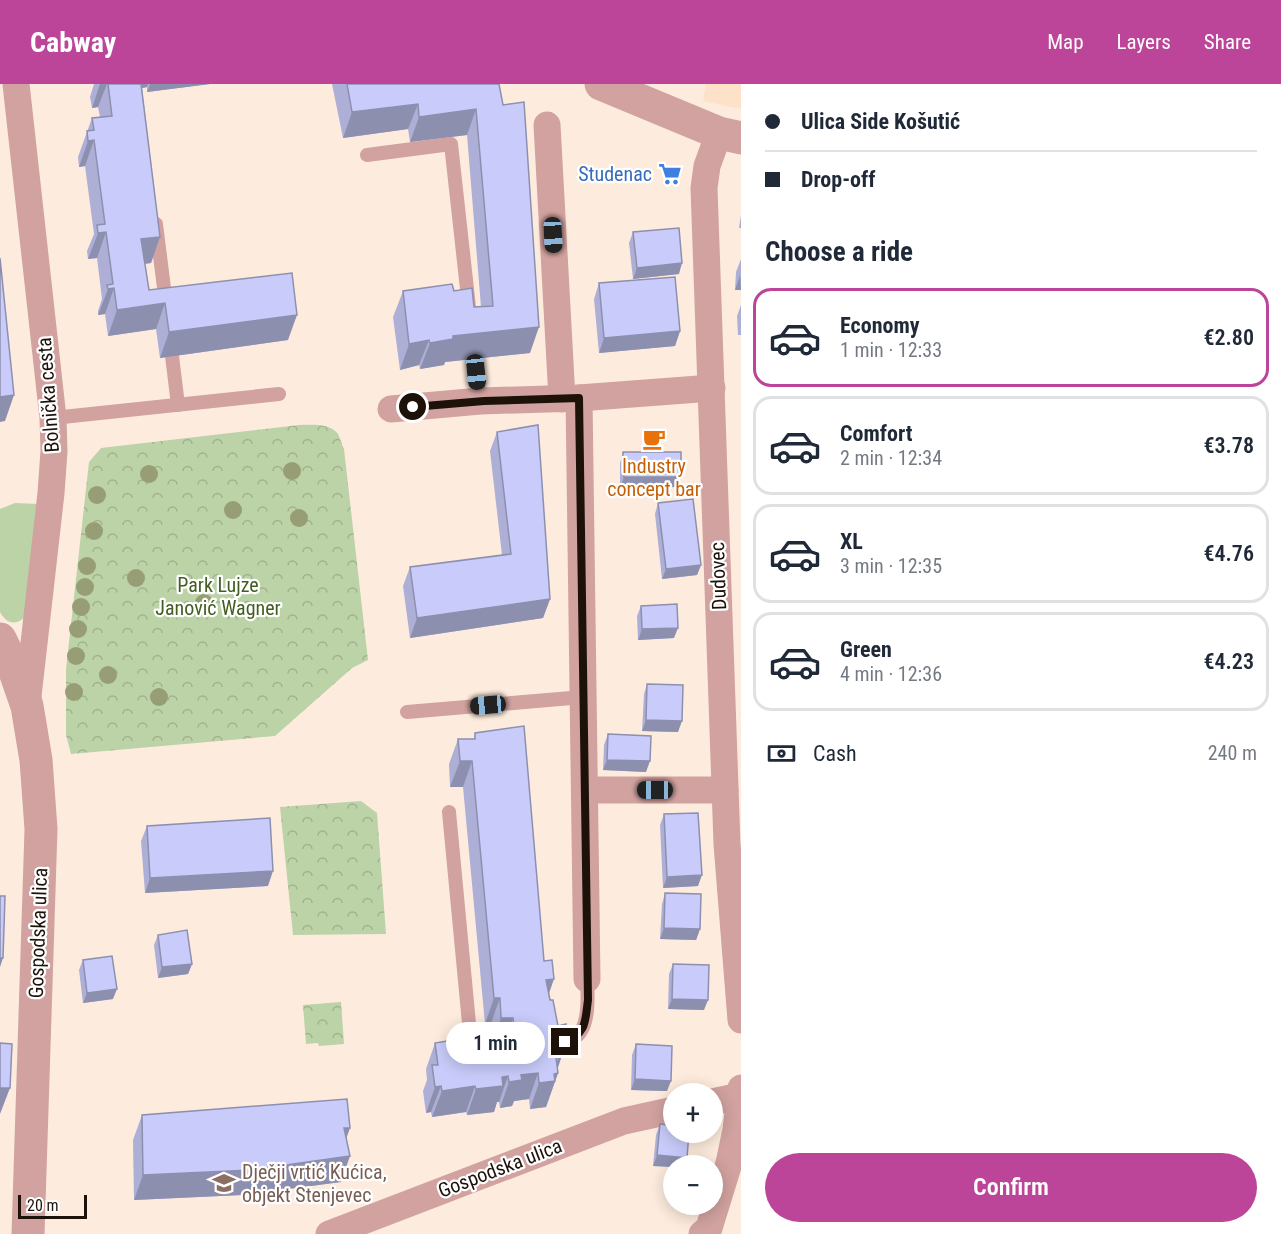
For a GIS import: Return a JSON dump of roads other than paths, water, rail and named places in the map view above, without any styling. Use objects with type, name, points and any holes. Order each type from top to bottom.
[{"type":"street","name":"Bolnička cesta","points":[[16,84],[53,418],[54,451],[27,706]]},
{"type":"street","points":[[601,84],[730,136]]},
{"type":"street","points":[[547,126],[571,398],[583,697],[587,979]]},
{"type":"street","name":"Dudovec","points":[[730,136],[707,166],[704,188],[725,790],[734,844],[741,1020]]},
{"type":"street","points":[[391,409],[712,388]]},
{"type":"street","name":"Gospodska ulica","points":[[0,639],[12,663],[27,706],[36,760],[41,830],[28,1234]]},
{"type":"street","points":[[585,790],[725,790]]},
{"type":"street","points":[[710,1232],[729,1163],[740,1092],[723,1098]]},
{"type":"street","name":"Gospodska ulica","points":[[329,1234],[624,1121],[663,1112]]},
{"type":"lane","points":[[367,155],[451,144],[471,321]]},
{"type":"lane","points":[[154,206],[167,312]]},
{"type":"lane","points":[[172,356],[178,405]]},
{"type":"lane","points":[[475,359],[480,402]]},
{"type":"lane","points":[[53,418],[279,394]]},
{"type":"lane","points":[[407,712],[583,697]]},
{"type":"lane","points":[[449,812],[472,1055],[506,1055]]},
{"type":"lane","points":[[547,1045],[565,1042],[576,1037],[584,1026],[588,1000],[587,979]]},
{"type":"place","name":"Studenac","points":[[670,174]]},
{"type":"place","name":"Industry concept bar","points":[[654,439]]},
{"type":"place","name":"Dječji vrtić Kućica, objekt Stenjevec","points":[[224,1183]]},
{"type":"park label","name":"Park Lujze Janović Wagner","points":[[218,596]]}]
